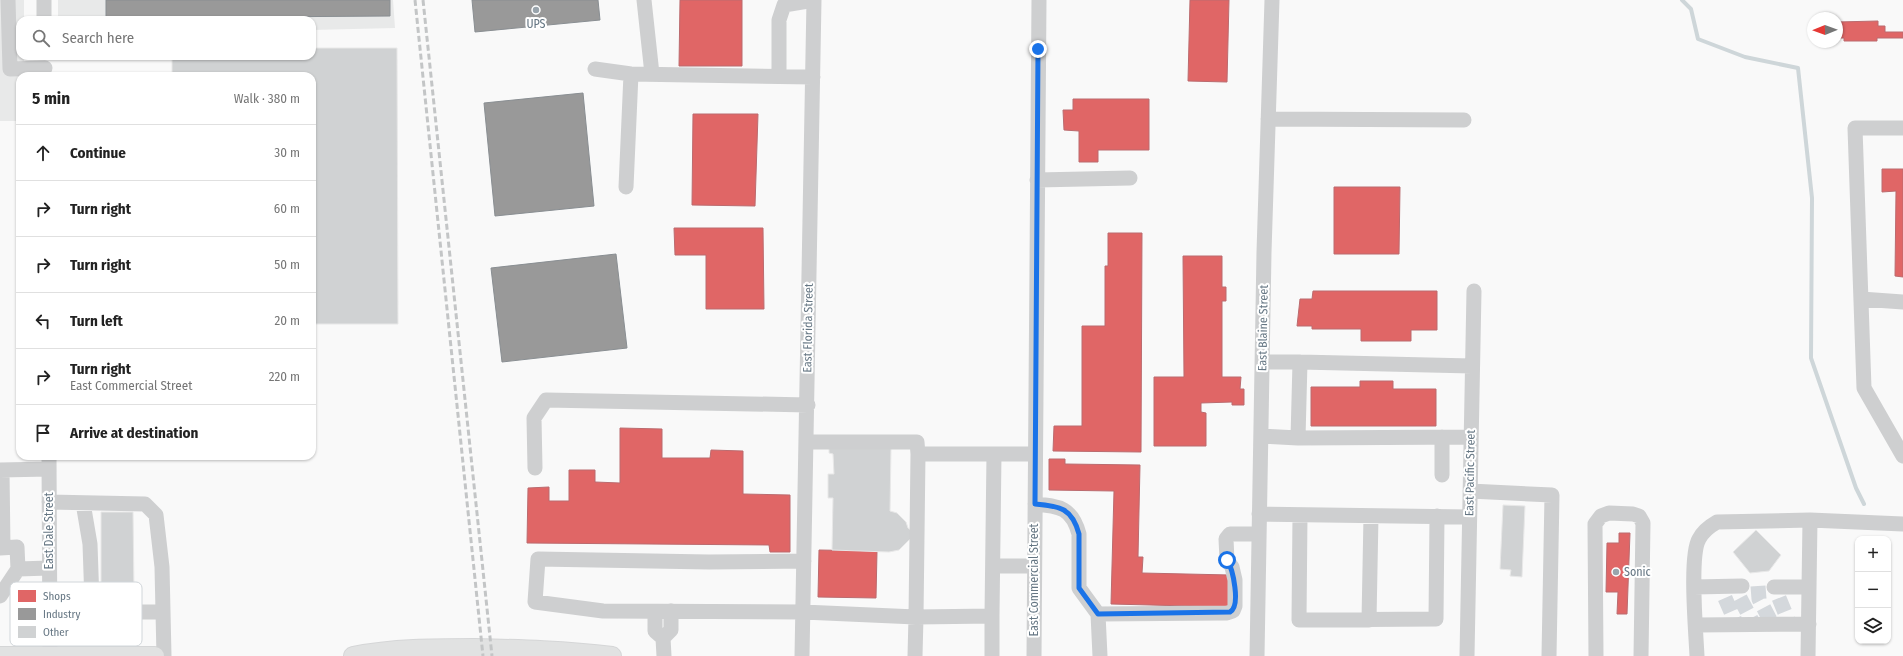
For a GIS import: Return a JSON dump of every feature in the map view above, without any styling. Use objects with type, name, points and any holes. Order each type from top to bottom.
[{"type":"main road","points":[[353,656],[380,650],[461,648],[569,650],[612,656]]},
{"type":"main road","points":[[0,656],[155,656]]},
{"type":"street","points":[[8,0],[10,69],[45,67]]},
{"type":"street","points":[[44,0],[44,16]]},
{"type":"street","points":[[644,0],[652,74]]},
{"type":"street","points":[[778,76],[779,20],[784,5],[814,0]]},
{"type":"street","name":"East Florida Street","points":[[802,656],[808,406],[814,0]]},
{"type":"street","name":"East Commercial Street","points":[[1034,656],[1039,0]]},
{"type":"street","name":"East Blaine Street","points":[[1257,656],[1262,362],[1272,0]]},
{"type":"street","points":[[595,69],[631,74],[812,77]]},
{"type":"street","points":[[626,187],[631,74]]},
{"type":"street","points":[[1268,119],[1464,120]]},
{"type":"street","points":[[1903,128],[1855,128],[1864,388],[1903,456]]},
{"type":"street","points":[[1037,180],[1130,178]]},
{"type":"street","name":"East Pacific Street","points":[[1467,656],[1474,291]]},
{"type":"street","points":[[1861,299],[1903,302]]},
{"type":"street","points":[[1262,362],[1472,366]]},
{"type":"street","points":[[1298,438],[1300,362]]},
{"type":"street","points":[[535,468],[534,418],[546,400],[808,406]]},
{"type":"street","points":[[1261,436],[1298,438],[1471,436]]},
{"type":"street","points":[[1442,437],[1442,475]]},
{"type":"street","points":[[807,442],[917,442],[916,656]]},
{"type":"street","points":[[918,454],[1035,454]]},
{"type":"street","points":[[992,656],[994,454]]},
{"type":"street","points":[[0,596],[18,569],[17,547],[1,548],[1,470],[49,463]]},
{"type":"street","name":"East Dale Street","points":[[48,582],[49,463]]},
{"type":"street","points":[[1470,491],[1552,495],[1549,656]]},
{"type":"street","points":[[49,502],[145,504],[156,515],[162,567],[164,656]]},
{"type":"street","points":[[83,503],[90,544],[91,582]]},
{"type":"street","points":[[1035,504],[1054,505],[1064,509],[1070,513],[1077,526],[1079,534],[1079,588],[1098,614],[1100,656]]},
{"type":"street","points":[[1596,656],[1595,524],[1601,516],[1608,513],[1633,514],[1639,516],[1643,523],[1641,656]]},
{"type":"street","points":[[1260,514],[1469,517]]},
{"type":"street","points":[[1300,515],[1299,620],[1436,620],[1437,516]]},
{"type":"street","points":[[1369,620],[1371,516]]},
{"type":"street","points":[[1808,656],[1810,520]]},
{"type":"street","points":[[1697,656],[1693,558],[1698,539],[1708,528],[1717,522],[1810,520],[1903,524]]},
{"type":"street","points":[[1098,614],[1233,611],[1235,606],[1235,580],[1232,566],[1227,560],[1226,539],[1230,534],[1259,534]]},
{"type":"street","points":[[804,561],[709,562],[538,559],[535,602],[603,611],[803,612],[916,616],[992,616]]},
{"type":"street","points":[[993,566],[1034,566]]},
{"type":"street","points":[[18,569],[49,568]]},
{"type":"street","points":[[1777,591],[1809,581]]},
{"type":"street","points":[[1694,587],[1732,591]]},
{"type":"street","points":[[142,612],[163,612]]},
{"type":"street","points":[[655,612],[655,630],[663,638],[664,656]]},
{"type":"street","points":[[663,638],[671,630],[671,612]]},
{"type":"street","points":[[1696,626],[1772,622],[1809,624]]},
{"type":"shaded area","points":[[0,0],[24,0],[24,16],[16,16],[16,60],[24,60],[24,72],[16,72],[16,121],[0,121]]},
{"type":"shaded area","points":[[58,0],[393,0],[395,28],[316,30],[316,16],[58,16]]},
{"type":"building: Shops","points":[[680,0],[742,0],[742,66],[679,66]]},
{"type":"building: Shops","points":[[1190,0],[1229,0],[1227,82],[1188,81]]},
{"type":"building: Shops","points":[[1878,21],[1878,26],[1885,26],[1885,32],[1903,32],[1903,38],[1877,38],[1877,41],[1844,41],[1843,22]]},
{"type":"building: Shops","points":[[1073,99],[1149,99],[1149,150],[1098,150],[1098,162],[1079,162],[1079,131],[1064,130],[1063,110],[1073,110]]},
{"type":"building: Shops","points":[[693,114],[758,114],[755,206],[692,205]]},
{"type":"building: Shops","points":[[1882,169],[1903,169],[1903,277],[1895,276],[1896,191],[1882,192]]},
{"type":"building: Shops","points":[[1334,187],[1400,187],[1399,254],[1334,254]]},
{"type":"building: Shops","points":[[674,228],[763,228],[764,309],[706,309],[706,255],[675,255]]},
{"type":"building: Shops","points":[[1108,233],[1142,233],[1141,452],[1053,451],[1054,426],[1082,426],[1082,326],[1105,326],[1105,266],[1108,266]]},
{"type":"building: Shops","points":[[1183,256],[1222,256],[1222,287],[1226,287],[1226,301],[1222,301],[1222,377],[1241,377],[1240,389],[1244,389],[1244,405],[1232,405],[1232,402],[1201,403],[1201,412],[1206,413],[1206,446],[1154,446],[1154,377],[1184,377]]},
{"type":"building: Shops","points":[[1313,291],[1437,291],[1437,330],[1411,330],[1411,341],[1361,341],[1361,329],[1312,329],[1312,326],[1297,326],[1300,299],[1312,299]]},
{"type":"building: Shops","points":[[1360,381],[1393,381],[1393,389],[1436,389],[1436,426],[1311,426],[1311,387],[1360,387]]},
{"type":"building: Shops","points":[[620,428],[662,429],[662,458],[710,458],[711,450],[743,451],[743,494],[790,495],[790,552],[770,552],[769,545],[527,543],[528,488],[549,487],[549,501],[569,501],[569,470],[595,470],[595,482],[620,483]]},
{"type":"building: Shops","points":[[1049,459],[1065,459],[1065,464],[1140,465],[1138,557],[1143,557],[1142,573],[1230,575],[1229,607],[1111,604],[1114,491],[1049,490]]},
{"type":"building: Shops","points":[[1619,533],[1630,533],[1627,614],[1617,614],[1618,592],[1606,592],[1607,543],[1619,543]]},
{"type":"building: Shops","points":[[819,550],[877,551],[876,598],[818,597]]},
{"type":"building: Industry","points":[[106,0],[390,0],[390,16],[106,16]]},
{"type":"building: Industry","name":"UPS","points":[[472,0],[598,0],[600,20],[475,32]]},
{"type":"building: Industry","points":[[583,93],[594,206],[495,216],[484,103]]},
{"type":"building: Industry","points":[[616,254],[627,348],[502,362],[491,268]]},
{"type":"building: Other","points":[[316,48],[397,48],[398,324],[316,324],[316,72],[172,72],[172,60],[316,60]]},
{"type":"building: Other","points":[[829,447],[891,448],[890,511],[897,513],[906,522],[908,528],[915,534],[899,550],[889,552],[832,550],[833,498],[828,498],[828,474],[834,474],[833,454],[829,453]]},
{"type":"building: Other","points":[[1503,505],[1525,506],[1522,577],[1510,576],[1511,570],[1500,569]]},
{"type":"building: Other","points":[[101,512],[133,512],[134,582],[101,582]]},
{"type":"building: Other","points":[[1756,530],[1781,555],[1769,571],[1750,573],[1733,552]]},
{"type":"waterway","points":[[1682,0],[1691,9],[1698,39],[1745,57],[1798,68],[1812,198],[1811,358],[1856,488],[1864,504]]},
{"type":"tunnel","points":[[1758,586],[1759,599],[1770,620]]},
{"type":"tunnel","points":[[1725,598],[1735,621]]},
{"type":"tunnel","points":[[1740,598],[1752,621]]},
{"type":"tunnel","points":[[1779,598],[1788,620]]},
{"type":"railway","points":[[415,0],[483,656]]},
{"type":"railway","points":[[423,0],[492,656]]},
{"type":"place","name":"UPS","points":[[536,10]]},
{"type":"place","name":"Sonic","points":[[1616,572]]},
{"type":"route","points":[[1038,49],[1035,504],[1054,505],[1070,513],[1077,526],[1079,534],[1079,588],[1098,614],[1233,611],[1235,606],[1235,580],[1232,566],[1227,560]]}]
